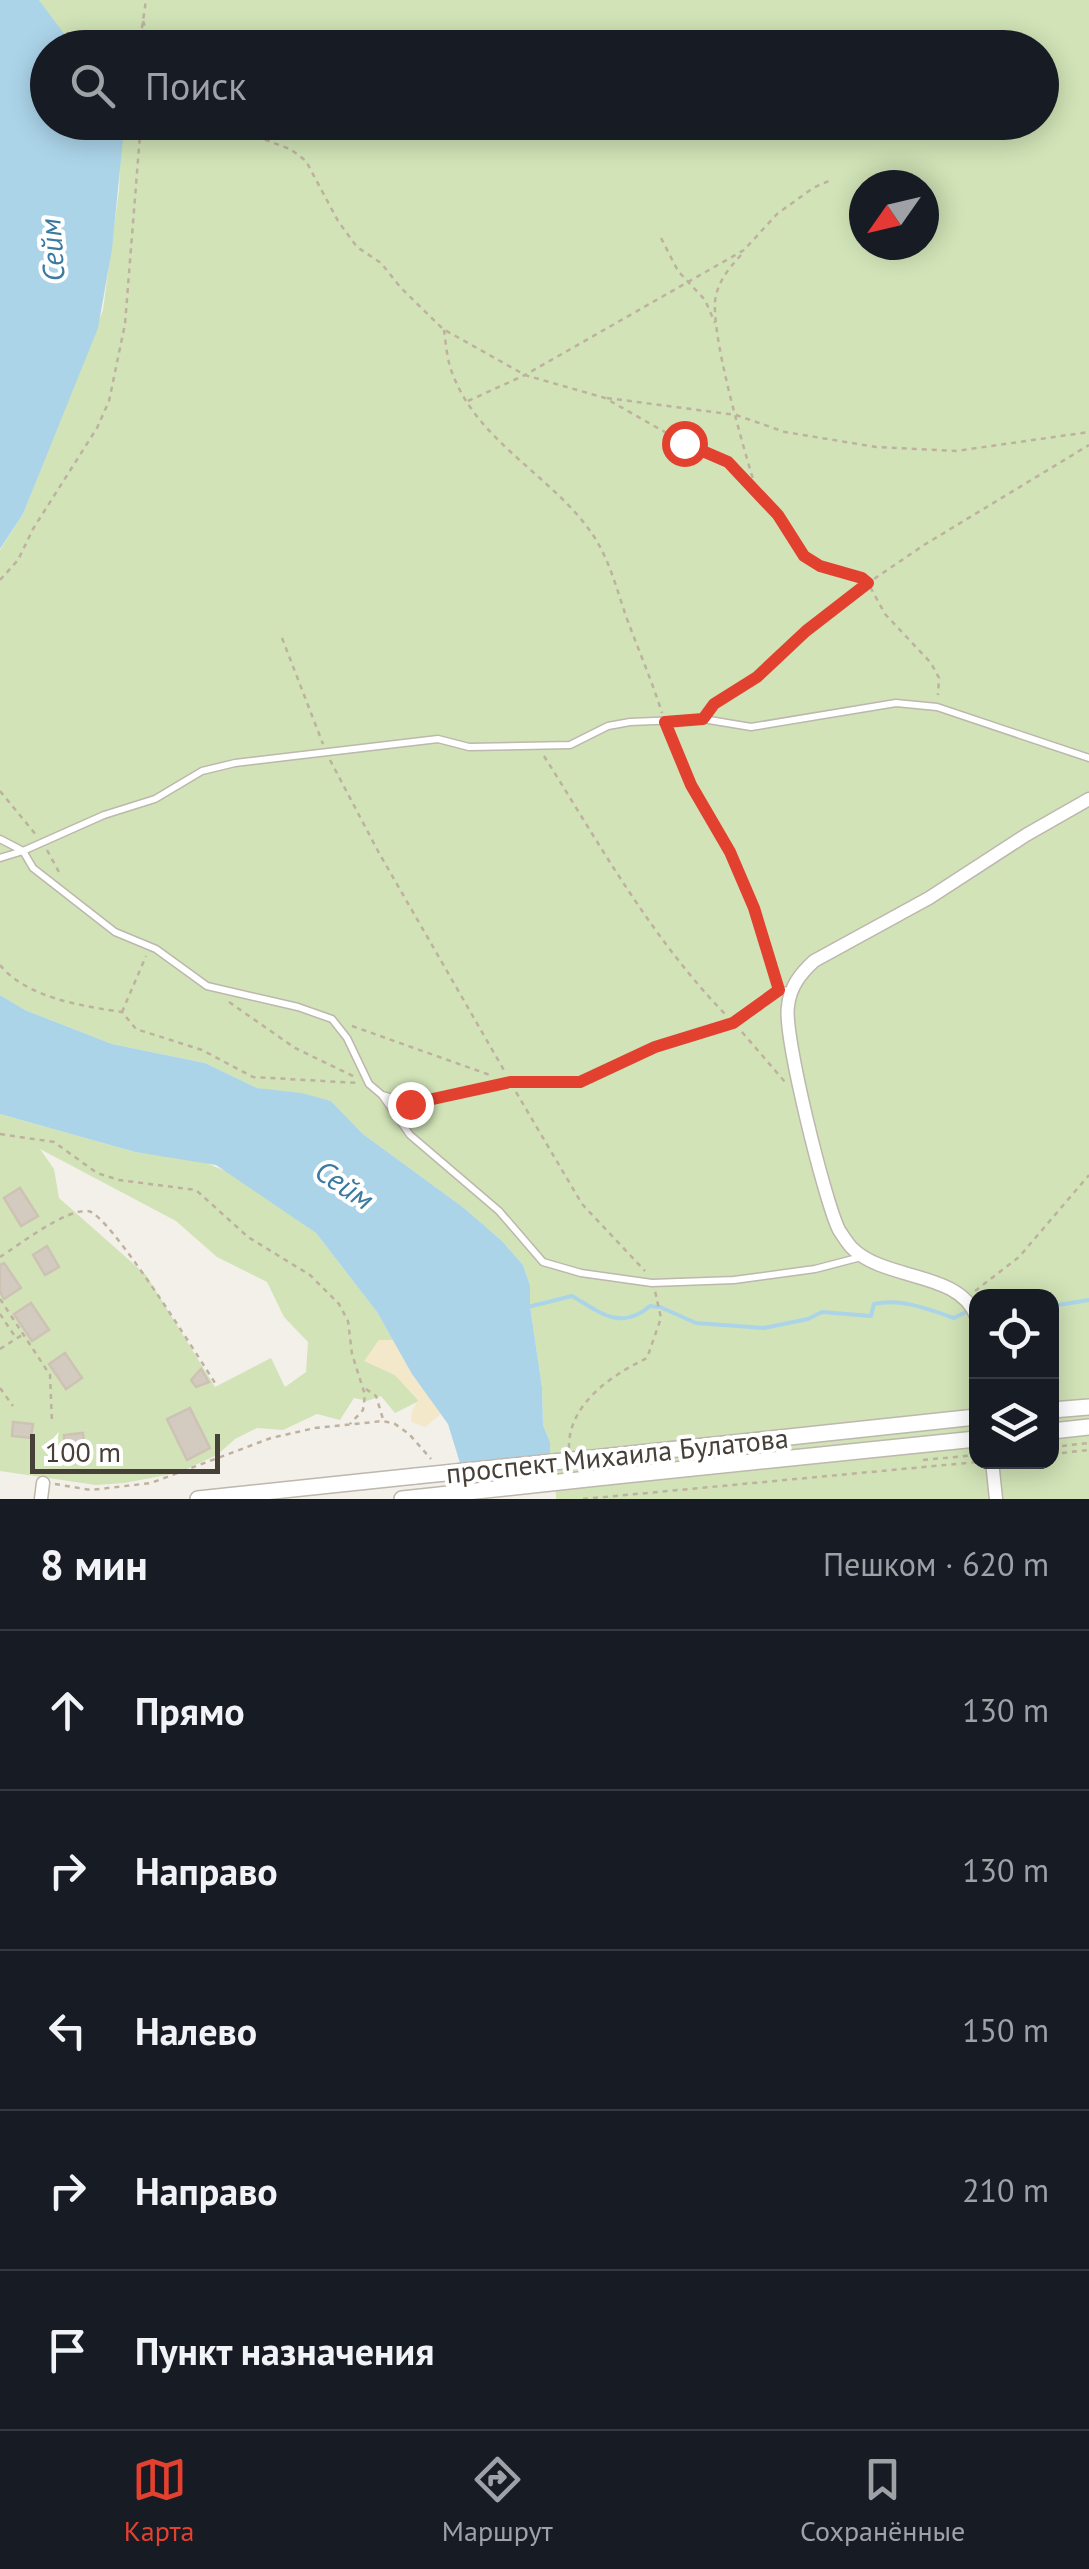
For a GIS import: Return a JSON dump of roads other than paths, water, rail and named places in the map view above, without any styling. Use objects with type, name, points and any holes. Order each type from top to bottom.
[{"type":"street","points":[[969,1304],[965,1297],[862,1257],[838,1227],[788,1033],[785,991],[814,960],[929,898],[1026,834],[1089,799]]},
{"type":"street","points":[[1059,1409],[1089,1407]]},
{"type":"street","name":"проспект Михаила Булатова","points":[[198,1499],[969,1419]]},
{"type":"street","points":[[1059,1430],[1089,1426]]},
{"type":"street","name":"проспект Михаила Булатова","points":[[402,1499],[969,1440]]},
{"type":"street","points":[[993,1469],[996,1499]]},
{"type":"street","points":[[41,1499],[43,1483]]},
{"type":"lane","points":[[0,858],[24,852],[104,814],[154,800],[202,772],[235,763],[438,739],[469,747],[570,745],[608,726],[630,722],[703,719],[751,726],[896,703],[938,707],[1089,758]]},
{"type":"lane","points":[[0,840],[24,852],[33,868],[115,932],[156,949],[207,986],[332,1019],[347,1038],[369,1084],[382,1094],[410,1104],[510,1082],[580,1082],[655,1047],[733,1023],[785,991]]},
{"type":"lane","points":[[382,1094],[410,1136],[500,1212],[542,1262],[580,1273],[652,1283],[734,1280],[815,1269],[862,1257]]},
{"type":"water","name":"Сейм","points":[[0,0],[39,0],[61,30],[30,30],[30,140],[123,140],[112,249],[98,328],[23,514],[0,549]]},
{"type":"water","name":"Сейм","points":[[0,995],[25,1010],[112,1044],[205,1063],[257,1088],[331,1101],[363,1134],[502,1241],[523,1265],[530,1285],[543,1425],[550,1442],[551,1499],[471,1499],[448,1424],[412,1374],[377,1312],[316,1233],[216,1165],[135,1152],[0,1114]]},
{"type":"waterway","points":[[528,1307],[572,1296],[611,1317],[630,1317],[650,1306],[657,1307]]},
{"type":"waterway","points":[[1059,1305],[1089,1300]]},
{"type":"waterway","points":[[660,1307],[696,1323],[764,1328],[808,1319],[822,1312],[871,1316],[874,1304],[894,1302],[954,1318],[968,1311]]}]
